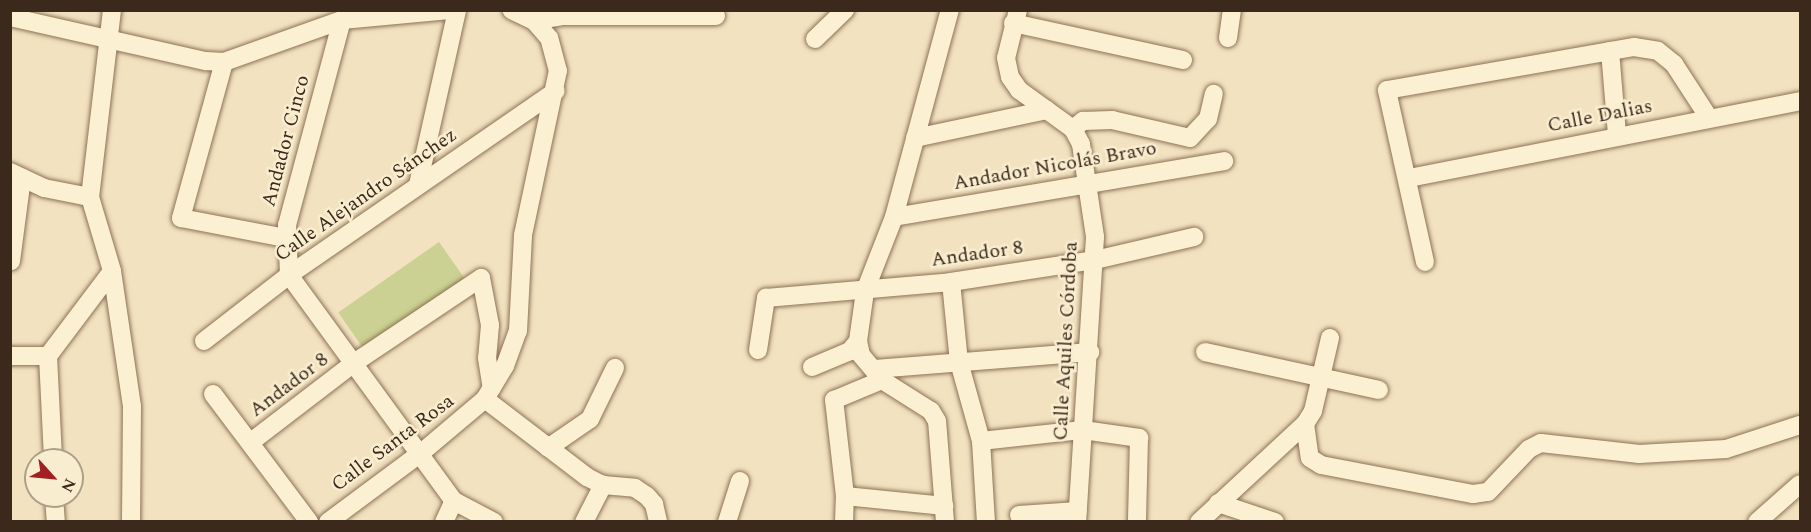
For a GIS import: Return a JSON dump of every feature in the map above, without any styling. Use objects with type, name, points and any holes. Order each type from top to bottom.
[{"type":"street","points":[[112,10],[90,197],[112,271],[132,407],[131,522]]},
{"type":"street","points":[[10,17],[109,41],[224,62],[342,20],[450,10]]},
{"type":"street","points":[[418,185],[457,10]]},
{"type":"street","points":[[511,10],[534,21],[549,38],[558,71],[556,91],[523,235],[518,331],[488,394],[548,448],[603,485],[641,492],[654,504],[658,522]]},
{"type":"street","points":[[815,39],[845,10]]},
{"type":"street","points":[[845,496],[945,514],[937,421],[931,411],[878,375],[861,355],[858,341],[865,291],[894,216],[951,10]]},
{"type":"street","points":[[1228,38],[1232,10]]},
{"type":"street","points":[[534,21],[561,13],[716,16]]},
{"type":"street","points":[[1183,60],[1015,16],[1006,58],[1010,77],[1019,90],[1073,129],[1083,121],[1112,120],[1190,138],[1208,119],[1214,94]]},
{"type":"street","name":"Andador Cinco","points":[[289,275],[286,238],[301,162],[342,20]]},
{"type":"street","points":[[1425,262],[1387,90],[1634,47],[1658,51],[1674,64],[1709,118]]},
{"type":"street","points":[[1610,51],[1617,135]]},
{"type":"street","points":[[224,62],[181,218],[286,238]]},
{"type":"street","name":"Calle Alejandro Sánchez","points":[[204,340],[289,275],[556,91]]},
{"type":"street","name":"Calle Dalias","points":[[1408,178],[1617,135],[1800,101]]},
{"type":"street","points":[[915,138],[1047,110]]},
{"type":"street","name":"Calle Aquiles Córdoba","points":[[1073,129],[1081,144],[1095,260],[1078,516]]},
{"type":"street","name":"Andador Nicolás Bravo","points":[[894,216],[1086,181],[1224,161]]},
{"type":"street","points":[[11,261],[16,175],[44,188],[90,197]]},
{"type":"street","name":"Andador 8","points":[[758,350],[766,298],[951,282],[1095,260],[1194,237]]},
{"type":"street","points":[[52,448],[48,356],[112,271]]},
{"type":"street","points":[[289,275],[454,501],[494,522]]},
{"type":"street","name":"Andador 8","points":[[251,442],[354,363],[481,278],[490,325],[487,358],[488,394]]},
{"type":"street","points":[[951,282],[959,362],[981,441],[986,522]]},
{"type":"street","points":[[1199,522],[1305,424],[1313,411],[1330,338]]},
{"type":"street","points":[[812,367],[850,351],[858,341]]},
{"type":"street","points":[[844,522],[845,496],[834,400],[878,375],[959,362],[1090,352]]},
{"type":"street","points":[[1204,352],[1379,390]]},
{"type":"street","points":[[10,356],[48,356]]},
{"type":"street","points":[[548,448],[590,419],[615,368]]},
{"type":"street","name":"Andador 8","points":[[213,394],[309,522]]},
{"type":"street","name":"Calle Santa Rosa","points":[[327,522],[421,453],[488,394]]},
{"type":"street","points":[[1305,424],[1310,458],[1322,465],[1452,491],[1488,492],[1529,449],[1541,443],[1639,454],[1726,449],[1800,424]]},
{"type":"street","points":[[981,441],[1083,430],[1139,438],[1137,522]]},
{"type":"street","points":[[727,522],[740,481]]},
{"type":"street","points":[[1757,522],[1800,484]]},
{"type":"street","points":[[584,522],[603,485]]},
{"type":"street","points":[[444,522],[454,501]]},
{"type":"street","points":[[1218,503],[1275,522]]},
{"type":"street","points":[[1019,516],[1078,516]]},
{"type":"green space","points":[[439,242],[465,279],[364,349],[338,313]]}]
